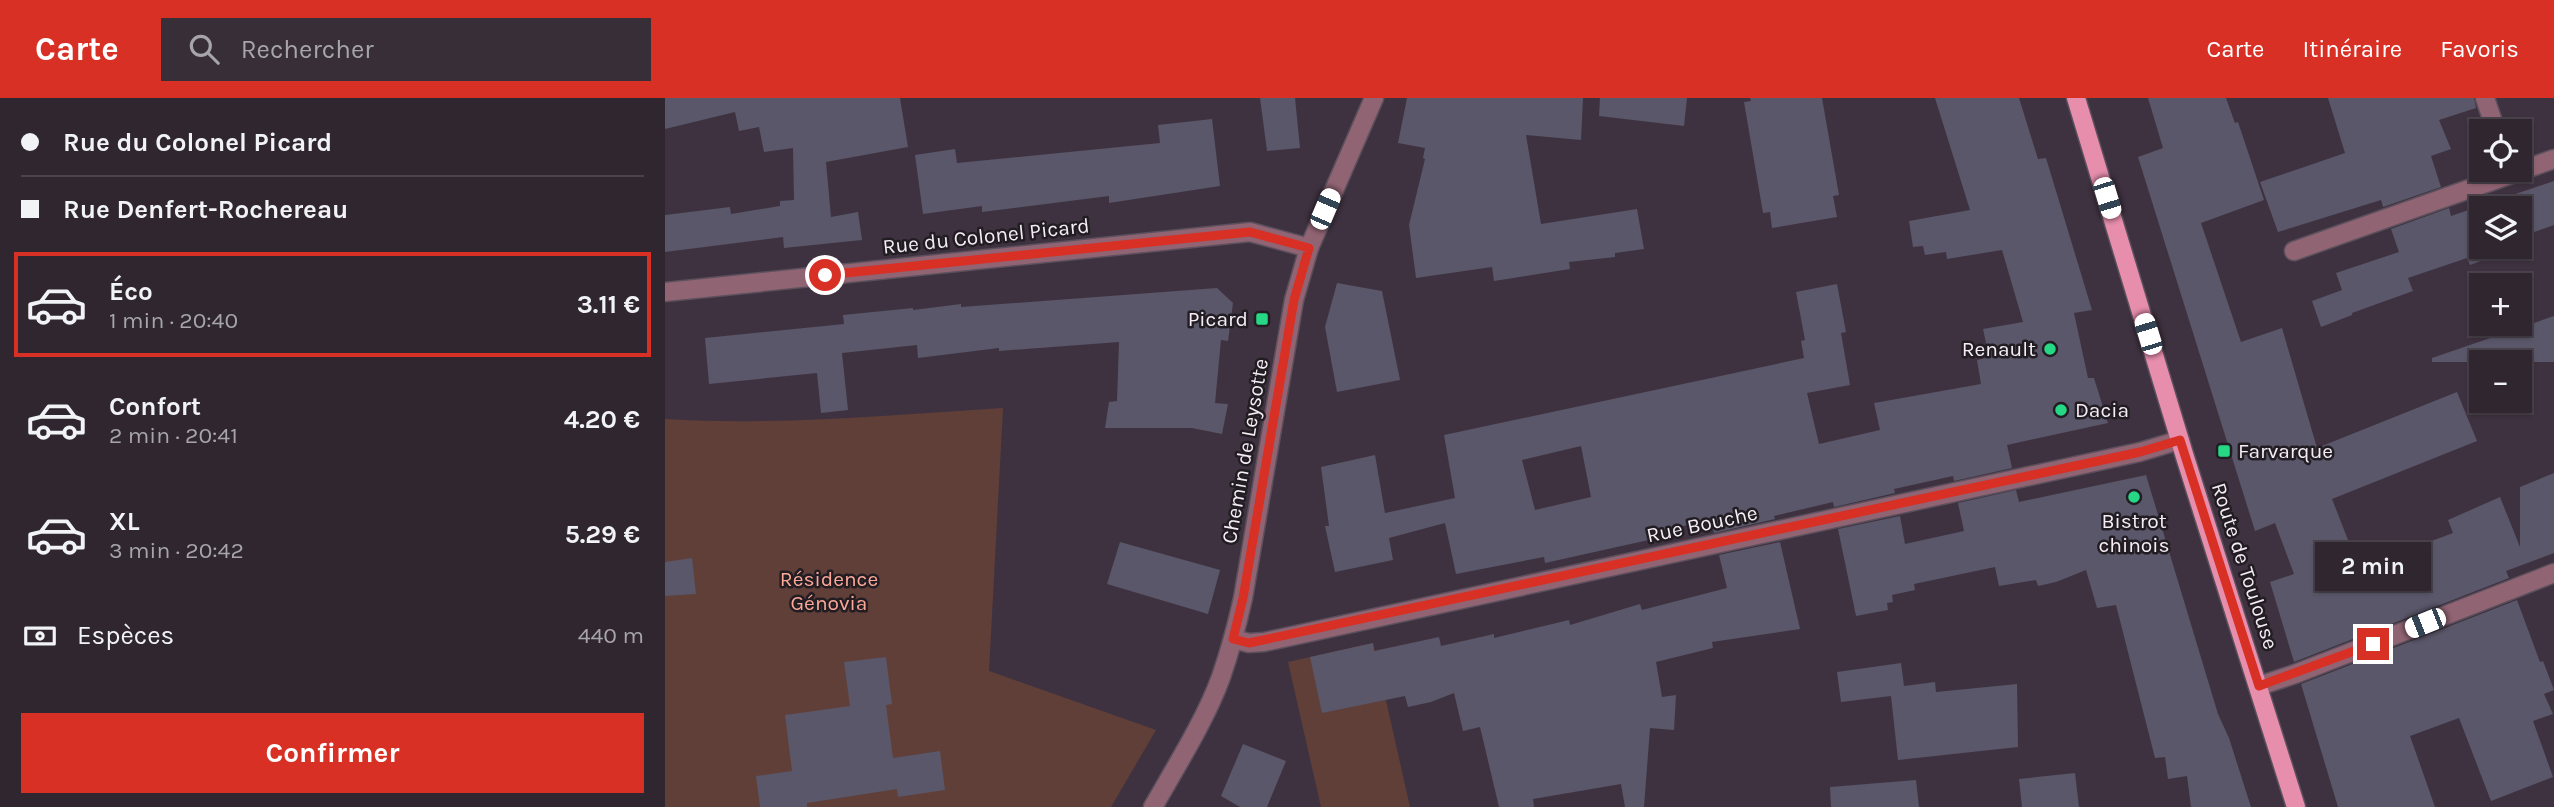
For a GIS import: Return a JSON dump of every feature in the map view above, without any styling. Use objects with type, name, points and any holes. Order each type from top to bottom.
[{"type":"main road","name":"Route de Toulouse","points":[[2076,98],[2180,440],[2297,807]]},
{"type":"street","name":"Chemin de Leysotte","points":[[1153,807],[1220,680],[1233,639],[1243,598],[1294,300],[1309,248],[1374,98]]},
{"type":"street","points":[[2485,98],[2492,119]]},
{"type":"street","points":[[2532,165],[2554,159]]},
{"type":"street","points":[[2294,251],[2480,182]]},
{"type":"street","name":"Rue du Colonel Picard","points":[[665,292],[1250,232],[1309,248]]},
{"type":"street","name":"Rue Bouche","points":[[1233,639],[1249,643],[1264,642],[2113,458],[2180,440]]},
{"type":"street","points":[[2259,686],[2554,573]]},
{"type":"green space","name":"Résidence Génovia","points":[[1003,408],[989,671],[1156,730],[1111,807],[665,807],[665,419],[792,420]]},
{"type":"green space","points":[[1373,643],[1410,807],[1321,807],[1288,662]]},
{"type":"building","points":[[665,98],[900,98],[908,147],[826,162],[831,217],[858,212],[862,240],[784,248],[783,237],[665,252],[665,215],[730,207],[731,214],[780,206],[780,201],[794,200],[793,148],[764,152],[759,127],[739,131],[735,112],[665,129]]},
{"type":"building","points":[[1260,98],[1295,98],[1300,148],[1267,151]]},
{"type":"building","points":[[1407,98],[1583,98],[1581,140],[1526,135],[1541,224],[1637,209],[1644,249],[1615,253],[1615,257],[1569,262],[1570,269],[1494,281],[1492,267],[1416,278],[1409,225],[1425,159],[1425,148],[1398,143]]},
{"type":"building","points":[[1600,98],[1687,98],[1684,126],[1599,116]]},
{"type":"building","points":[[1750,98],[1822,98],[1839,195],[1833,196],[1837,217],[1772,228],[1770,212],[1763,213],[1744,102],[1751,101]]},
{"type":"building","points":[[1935,98],[2019,98],[2038,159],[2046,158],[2092,310],[2074,313],[2088,378],[2094,378],[2108,423],[2007,445],[2012,468],[1954,481],[1953,476],[1894,489],[1895,493],[1834,507],[1833,502],[1714,533],[1711,520],[1652,533],[1653,539],[1545,563],[1544,557],[1456,574],[1445,523],[1389,538],[1393,560],[1335,572],[1325,526],[1329,526],[1321,467],[1375,455],[1385,513],[1455,498],[1444,435],[1804,358],[1801,341],[1805,340],[1796,292],[1837,284],[1846,332],[1841,333],[1850,385],[1807,393],[1819,444],[1880,430],[1874,403],[1981,384],[1977,360],[1989,357],[1983,329],[2023,322],[2002,250],[1947,259],[1946,252],[1925,255],[1923,246],[1913,247],[1909,221],[1970,210]],"holes":[[[1581,446],[1591,497],[1535,510],[1522,460]]]},
{"type":"building","points":[[2148,98],[2226,98],[2235,123],[2238,122],[2264,200],[2201,223],[2241,342],[2282,328],[2317,448],[2457,392],[2477,441],[2332,499],[2359,568],[2453,533],[2448,520],[2500,497],[2520,547],[2520,487],[2554,473],[2554,553],[2506,571],[2509,578],[2294,662],[2270,582],[2294,574],[2275,523],[2255,531],[2138,157],[2163,148]]},
{"type":"building","points":[[2328,98],[2474,98],[2476,108],[2439,120],[2451,149],[2431,156],[2441,187],[2383,207],[2381,200],[2278,232],[2260,182],[2345,153]]},
{"type":"building","points":[[1212,119],[1220,186],[1109,203],[1109,196],[982,212],[982,206],[923,214],[915,155],[955,149],[957,163],[1160,143],[1158,125]]},
{"type":"building","points":[[2554,181],[2554,225],[2532,233],[2532,196],[2510,196]]},
{"type":"building","points":[[2449,208],[2451,216],[2469,210],[2469,259],[2487,259],[2470,265],[2467,258],[2408,278],[2413,291],[2321,327],[2312,301],[2342,290],[2336,273],[2399,252],[2391,229]]},
{"type":"building","points":[[1337,283],[1382,291],[1400,380],[1337,392],[1325,327]]},
{"type":"building","points":[[1217,288],[1233,303],[1228,341],[1221,340],[1215,403],[1228,404],[1222,434],[1192,428],[1105,428],[1109,402],[1117,401],[1119,342],[999,351],[999,348],[918,358],[917,345],[842,353],[848,410],[821,413],[817,373],[709,384],[705,338],[844,324],[843,315],[913,308],[961,304],[961,307]]},
{"type":"building","points":[[2554,316],[2554,362],[2532,362],[2532,350],[2469,350],[2469,362],[2432,362],[2432,358],[2496,336],[2532,336],[2532,324]]},
{"type":"building","points":[[2146,475],[2218,714],[2229,738],[2251,807],[2191,807],[2187,776],[2168,779],[2165,757],[2155,758],[2116,605],[2097,608],[2086,570],[2038,586],[2036,580],[1999,586],[1995,567],[1914,584],[1915,590],[1892,595],[1893,602],[1887,603],[1888,610],[1856,616],[1838,529],[1900,516],[1905,544],[1964,531],[1958,503],[2016,490],[2019,502]]},
{"type":"building","points":[[1120,542],[1220,570],[1208,614],[1107,584]]},
{"type":"building","points":[[1780,542],[1800,629],[1712,642],[1713,648],[1656,662],[1662,697],[1676,695],[1674,730],[1650,728],[1644,807],[1625,807],[1621,784],[1533,799],[1534,807],[1499,807],[1480,727],[1463,731],[1454,693],[1408,707],[1405,696],[1322,713],[1310,657],[1373,643],[1374,651],[1439,637],[1441,646],[1494,634],[1494,638],[1569,620],[1570,625],[1640,604],[1642,610],[1727,588],[1719,555]]},
{"type":"building","points":[[692,558],[696,594],[665,596],[665,562]]},
{"type":"building","points":[[2517,600],[2540,662],[2543,661],[2554,690],[2544,694],[2553,714],[2533,721],[2553,777],[2491,801],[2459,718],[2410,736],[2435,807],[2338,807],[2301,684]]},
{"type":"building","points":[[886,657],[892,704],[886,705],[893,758],[940,751],[945,790],[898,797],[897,789],[807,803],[807,807],[760,807],[756,776],[792,771],[785,715],[850,706],[844,662]]},
{"type":"building","points":[[1901,663],[1904,686],[1935,682],[1936,692],[2017,684],[2018,747],[1898,760],[1891,696],[1841,702],[1837,672]]},
{"type":"building","points":[[1243,744],[1286,761],[1267,807],[1240,807],[1221,796]]},
{"type":"building","points":[[2075,773],[2079,807],[2022,807],[2019,779]]},
{"type":"building","points":[[1916,780],[1919,807],[1831,807],[1830,787]]},
{"type":"place","name":"Picard","points":[[1262,319]]},
{"type":"place","name":"Renault","points":[[2050,349]]},
{"type":"place","name":"Dacia","points":[[2061,410]]},
{"type":"place","name":"Farvarque","points":[[2224,451]]},
{"type":"place","name":"Bistrot chinois","points":[[2134,497]]},
{"type":"route","points":[[825,275],[1250,232],[1309,248],[1294,300],[1243,598],[1233,639],[1249,643],[1264,642],[2140,452],[2180,440],[2259,686],[2373,644]]}]
